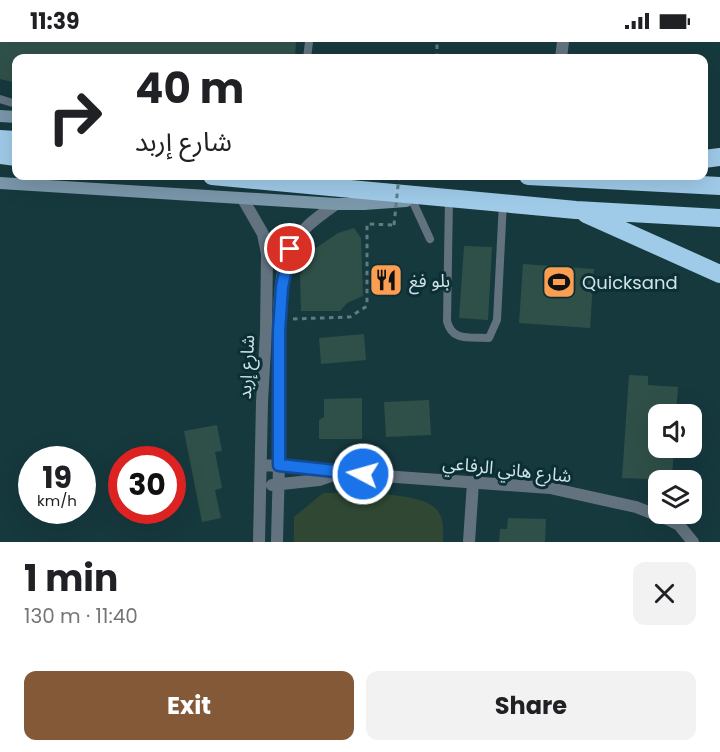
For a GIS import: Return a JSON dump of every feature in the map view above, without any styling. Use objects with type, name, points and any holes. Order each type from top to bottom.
[{"type":"highway","points":[[254,180],[576,210],[720,218]]},
{"type":"highway","points":[[593,180],[720,186]]},
{"type":"highway","points":[[576,210],[720,274]]},
{"type":"street","points":[[0,183],[336,204],[364,204],[442,196]]},
{"type":"street","name":"شارع إربد","points":[[243,199],[263,234],[267,254],[259,542]]},
{"type":"street","name":"شارع إربد","points":[[277,542],[282,287],[290,249],[313,220],[336,204]]},
{"type":"street","name":"شارع هاني الرفاعي","points":[[261,465],[550,488],[636,507],[679,525],[693,542]]},
{"type":"street","name":"شارع هاني الرفاعي","points":[[261,484],[279,485],[319,480],[341,473]]},
{"type":"street","points":[[469,542],[473,482]]},
{"type":"lane","points":[[442,196],[447,321],[450,330],[457,336],[489,338],[497,320],[503,202]]},
{"type":"lane","points":[[412,200],[430,239]]},
{"type":"path","points":[[280,319],[350,317],[367,306],[366,224],[394,225],[399,180]]},
{"type":"green space","points":[[323,493],[381,494],[425,502],[440,514],[443,523],[443,542],[294,542],[294,517]]},
{"type":"building","points":[[0,42],[296,42],[295,54],[12,54],[12,82],[0,79]]},
{"type":"building","points":[[354,228],[361,238],[363,296],[347,303],[340,311],[301,311],[300,275],[316,248],[338,233]]},
{"type":"building","points":[[464,246],[492,247],[488,320],[459,318]]},
{"type":"building","points":[[523,264],[594,269],[590,328],[519,323]]},
{"type":"building","points":[[364,334],[366,360],[321,364],[319,338]]},
{"type":"building","points":[[629,375],[648,376],[648,385],[678,387],[677,404],[648,404],[648,458],[673,458],[673,470],[648,470],[648,479],[622,478]]},
{"type":"building","points":[[362,398],[362,439],[319,439],[319,420],[324,417],[324,399]]},
{"type":"building","points":[[429,400],[431,435],[386,437],[384,402]]},
{"type":"building","points":[[217,425],[222,451],[215,452],[222,488],[215,490],[221,518],[202,522],[184,431]]},
{"type":"building","points":[[508,518],[546,519],[545,542],[499,542],[500,529],[507,529]]},
{"type":"place","name":"بلو فغ","points":[[386,280]]},
{"type":"place","name":"Quicksand","points":[[559,282]]},
{"type":"route","points":[[290,249],[282,287],[279,331],[279,465],[363,474]]}]
